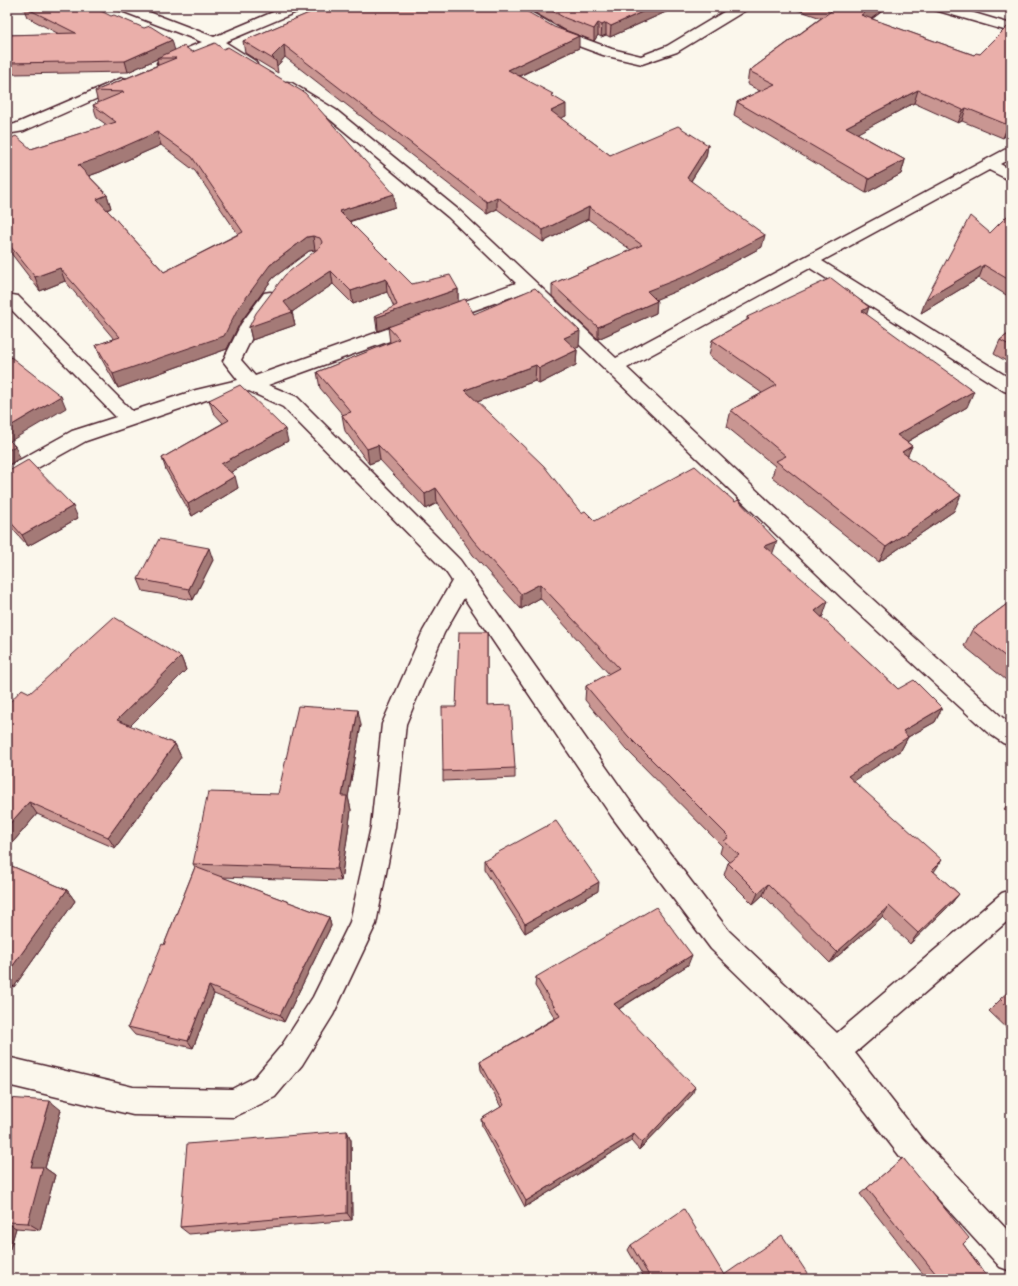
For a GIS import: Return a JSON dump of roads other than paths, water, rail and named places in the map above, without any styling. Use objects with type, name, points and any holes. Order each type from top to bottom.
[{"type":"street","points":[[148,70],[213,41],[296,7]]},
{"type":"street","points":[[512,7],[559,34],[608,52],[642,60],[672,49],[741,7]]},
{"type":"street","points":[[940,7],[1011,28]]},
{"type":"street","points":[[132,8],[213,41],[331,113],[454,214],[850,592],[995,725],[1011,736]]},
{"type":"street","points":[[7,130],[19,128],[134,77]]},
{"type":"street","points":[[615,367],[1011,152]]},
{"type":"street","points":[[989,164],[1011,176]]},
{"type":"street","points":[[810,261],[1011,387]]},
{"type":"street","points":[[280,283],[250,324],[232,361],[251,384],[290,402],[453,566],[621,809],[720,940],[836,1051],[912,1149],[1011,1256]]},
{"type":"street","points":[[7,476],[79,436],[202,394],[251,384],[528,285]]},
{"type":"street","points":[[7,299],[12,300],[129,419]]},
{"type":"street","points":[[7,1070],[133,1101],[234,1103],[264,1087],[292,1055],[323,1006],[363,924],[383,827],[394,724],[434,631],[463,581]]},
{"type":"street","points":[[836,1051],[1011,902]]}]
